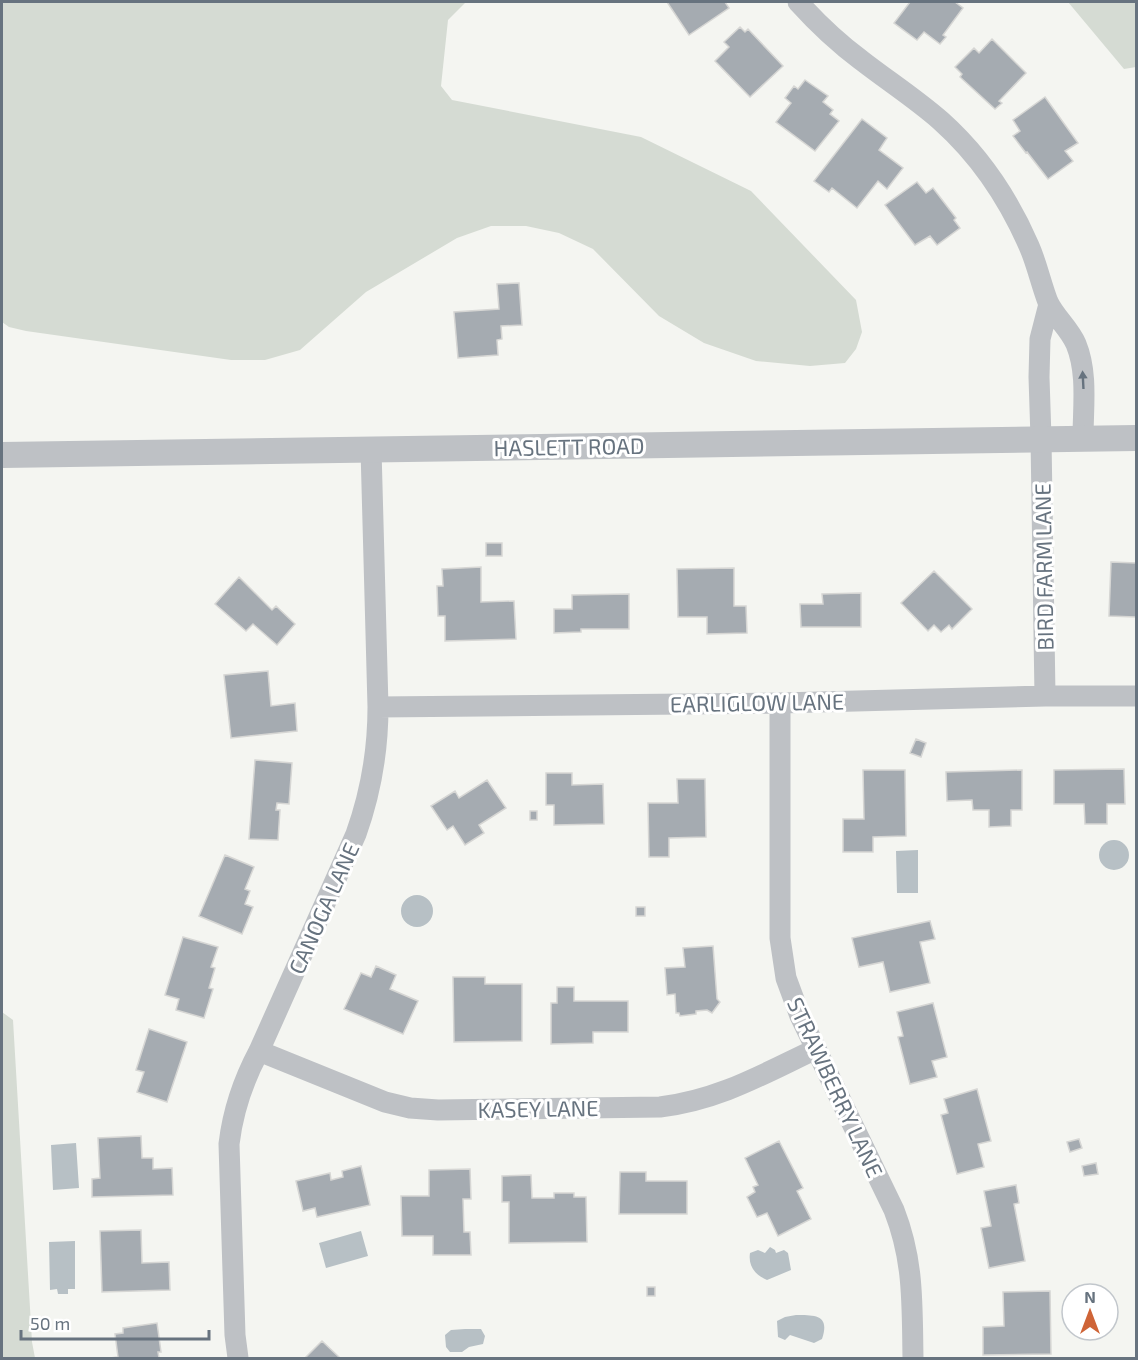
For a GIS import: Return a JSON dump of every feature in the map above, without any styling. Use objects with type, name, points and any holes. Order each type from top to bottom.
[{"type":"street","points":[[798,2],[859,59],[942,122],[971,153],[996,186],[1017,221],[1041,275],[1049,304],[1069,331],[1081,360],[1083,438]]},
{"type":"street","name":"BIRD FARM LANE","points":[[1045,696],[1039,377],[1040,339],[1049,304]]},
{"type":"street","name":"HASLETT ROAD","points":[[2,455],[1137,438]]},
{"type":"street","name":"CANOGA LANE","points":[[238,1359],[235,1335],[229,1144],[232,1119],[238,1095],[356,834],[367,803],[374,770],[378,739],[378,707],[371,449]]},
{"type":"street","name":"EARLIGLOW LANE","points":[[378,707],[780,703],[1045,696],[1137,696]]},
{"type":"street","name":"STRAWBERRY LANE","points":[[780,703],[780,938],[786,978],[792,997],[903,1233],[911,1270],[913,1359]]},
{"type":"street","name":"KASEY LANE","points":[[259,1051],[385,1102],[410,1108],[438,1110],[678,1105],[730,1090],[816,1049]]},
{"type":"shaded area","points":[[2,2],[466,2],[448,20],[441,86],[452,100],[641,137],[751,191],[856,300],[862,332],[856,349],[845,363],[810,366],[756,361],[704,343],[659,316],[593,249],[559,233],[526,226],[491,226],[457,238],[366,292],[300,350],[265,360],[231,360],[9,327],[2,322]]},
{"type":"shaded area","points":[[1068,2],[1136,2],[1136,67],[1124,69]]},
{"type":"shaded area","points":[[1114,840],[1124,845],[1129,855],[1124,865],[1114,870],[1104,865],[1099,855],[1104,845]]},
{"type":"shaded area","points":[[918,850],[918,893],[897,893],[896,851]]},
{"type":"shaded area","points":[[417,895],[428,900],[433,911],[428,922],[417,927],[406,922],[401,911],[406,900]]},
{"type":"shaded area","points":[[2,1012],[13,1020],[32,1342],[35,1358],[2,1358]]},
{"type":"shaded area","points":[[76,1143],[79,1188],[53,1190],[51,1145]]},
{"type":"shaded area","points":[[361,1231],[368,1256],[326,1268],[319,1243]]},
{"type":"shaded area","points":[[75,1241],[75,1289],[68,1289],[68,1294],[58,1294],[57,1289],[50,1290],[49,1242]]},
{"type":"shaded area","points":[[770,1247],[776,1253],[784,1250],[788,1253],[791,1270],[767,1280],[753,1270],[750,1253],[758,1250],[765,1253]]},
{"type":"shaded area","points":[[796,1315],[815,1316],[823,1321],[822,1339],[814,1343],[790,1335],[785,1340],[778,1337],[777,1321]]},
{"type":"shaded area","points":[[481,1329],[485,1336],[483,1344],[469,1347],[462,1352],[450,1352],[446,1347],[445,1335],[451,1330]]},
{"type":"building","points":[[667,2],[725,2],[729,8],[689,35]]},
{"type":"building","points":[[910,2],[955,2],[963,8],[943,35],[946,37],[940,44],[924,32],[917,40],[894,23]]},
{"type":"building","points":[[740,27],[745,32],[748,29],[783,66],[750,97],[715,61],[729,47],[724,42]]},
{"type":"building","points":[[992,39],[1026,73],[999,101],[1002,103],[995,109],[960,77],[962,74],[955,67],[974,48],[979,53]]},
{"type":"building","points":[[805,80],[828,96],[823,102],[833,110],[830,114],[839,121],[815,151],[776,122],[791,103],[785,98],[794,86],[798,89]]},
{"type":"building","points":[[1045,97],[1078,143],[1065,151],[1073,161],[1048,179],[1013,136],[1020,131],[1013,120]]},
{"type":"building","points":[[862,119],[887,138],[879,150],[903,168],[887,189],[878,181],[857,208],[832,188],[829,192],[814,181]]},
{"type":"building","points":[[917,182],[926,193],[933,188],[956,218],[954,220],[960,228],[937,245],[930,236],[915,245],[885,205]]},
{"type":"building","points":[[519,283],[522,325],[501,326],[502,339],[497,340],[498,355],[458,358],[454,312],[499,309],[497,284]]},
{"type":"building","points":[[486,543],[502,543],[502,556],[486,556]]},
{"type":"building","points":[[1111,562],[1136,563],[1136,617],[1109,616]]},
{"type":"building","points":[[481,567],[481,602],[514,601],[516,639],[445,641],[445,616],[438,616],[437,586],[443,586],[442,569]]},
{"type":"building","points":[[734,568],[734,606],[746,606],[747,633],[707,634],[707,617],[678,617],[677,569]]},
{"type":"building","points":[[934,571],[972,609],[952,629],[949,625],[941,632],[934,625],[928,631],[901,603]]},
{"type":"building","points":[[239,577],[272,610],[276,606],[295,624],[277,645],[253,624],[246,631],[215,604]]},
{"type":"building","points":[[861,593],[861,627],[801,627],[800,604],[823,604],[822,594]]},
{"type":"building","points":[[629,594],[629,629],[581,629],[581,632],[554,633],[554,609],[572,609],[572,595]]},
{"type":"building","points":[[268,671],[271,706],[295,703],[297,731],[231,738],[224,675]]},
{"type":"building","points":[[916,739],[926,743],[921,757],[910,753]]},
{"type":"building","points":[[255,760],[292,763],[289,804],[277,803],[276,810],[280,810],[278,840],[249,839]]},
{"type":"building","points":[[1124,769],[1125,804],[1107,804],[1107,824],[1085,824],[1084,804],[1054,804],[1054,770]]},
{"type":"building","points":[[863,770],[905,770],[906,836],[873,837],[873,852],[843,852],[843,819],[864,819]]},
{"type":"building","points":[[1022,770],[1022,810],[1011,810],[1011,826],[989,827],[989,810],[973,810],[972,800],[947,801],[946,772]]},
{"type":"building","points":[[546,773],[572,773],[572,785],[603,784],[604,824],[554,825],[554,805],[546,805]]},
{"type":"building","points":[[677,779],[705,779],[706,837],[669,838],[669,857],[649,857],[648,803],[678,803]]},
{"type":"building","points":[[487,780],[506,808],[479,825],[484,833],[465,845],[453,826],[447,830],[431,806],[455,791],[459,798]]},
{"type":"building","points":[[530,811],[537,811],[537,820],[530,820]]},
{"type":"building","points":[[225,855],[254,867],[245,889],[250,891],[245,904],[253,907],[242,934],[199,916]]},
{"type":"building","points":[[636,907],[645,907],[645,916],[636,916]]},
{"type":"building","points":[[930,921],[935,939],[920,942],[930,983],[890,992],[883,962],[859,967],[852,938]]},
{"type":"building","points":[[183,937],[218,947],[211,967],[215,968],[209,988],[213,989],[204,1018],[176,1010],[179,999],[165,995]]},
{"type":"building","points":[[713,946],[717,999],[720,1002],[712,1013],[707,1010],[696,1011],[696,1014],[680,1016],[676,1013],[675,994],[667,995],[665,968],[685,967],[683,948]]},
{"type":"building","points":[[376,966],[396,975],[390,989],[418,1001],[403,1034],[344,1009],[361,973],[371,977]]},
{"type":"building","points":[[453,977],[485,977],[485,984],[522,984],[522,1041],[454,1042]]},
{"type":"building","points":[[557,987],[574,987],[574,1001],[628,1001],[628,1032],[593,1032],[593,1043],[551,1044],[551,1003],[557,1003]]},
{"type":"building","points":[[933,1003],[947,1057],[932,1061],[937,1077],[910,1084],[898,1037],[903,1036],[897,1012]]},
{"type":"building","points":[[149,1029],[187,1042],[167,1102],[137,1092],[144,1072],[136,1070]]},
{"type":"building","points":[[977,1089],[991,1141],[978,1144],[984,1167],[957,1174],[941,1115],[948,1113],[944,1099]]},
{"type":"building","points":[[141,1136],[142,1158],[153,1158],[153,1169],[172,1168],[173,1195],[92,1197],[92,1179],[100,1178],[98,1138]]},
{"type":"building","points":[[1079,1139],[1082,1148],[1070,1152],[1067,1142]]},
{"type":"building","points":[[779,1141],[803,1188],[797,1191],[811,1219],[778,1236],[767,1213],[757,1217],[747,1197],[755,1192],[753,1187],[758,1185],[745,1158]]},
{"type":"building","points":[[1096,1163],[1098,1174],[1084,1176],[1082,1166]]},
{"type":"building","points":[[361,1166],[370,1205],[317,1217],[315,1208],[303,1211],[296,1181],[330,1173],[331,1180],[343,1177],[342,1171]]},
{"type":"building","points":[[470,1169],[471,1199],[463,1199],[464,1232],[470,1232],[471,1255],[433,1255],[433,1236],[402,1236],[401,1196],[429,1196],[429,1170]]},
{"type":"building","points":[[620,1172],[646,1172],[646,1181],[687,1181],[687,1214],[619,1214]]},
{"type":"building","points":[[531,1175],[532,1198],[554,1198],[554,1193],[574,1193],[574,1197],[586,1197],[587,1242],[509,1243],[509,1202],[502,1202],[502,1176]]},
{"type":"building","points":[[1016,1185],[1019,1203],[1014,1204],[1025,1261],[989,1268],[981,1228],[991,1226],[984,1191]]},
{"type":"building","points":[[141,1230],[142,1263],[169,1262],[170,1290],[102,1292],[100,1231]]},
{"type":"building","points":[[647,1287],[655,1287],[655,1296],[647,1296]]},
{"type":"building","points":[[1050,1291],[1051,1354],[983,1355],[983,1327],[1004,1326],[1003,1292]]},
{"type":"building","points":[[157,1323],[161,1352],[158,1352],[159,1358],[110,1358],[118,1357],[115,1334],[123,1333],[123,1328]]},
{"type":"building","points":[[322,1341],[340,1358],[305,1358]]}]
